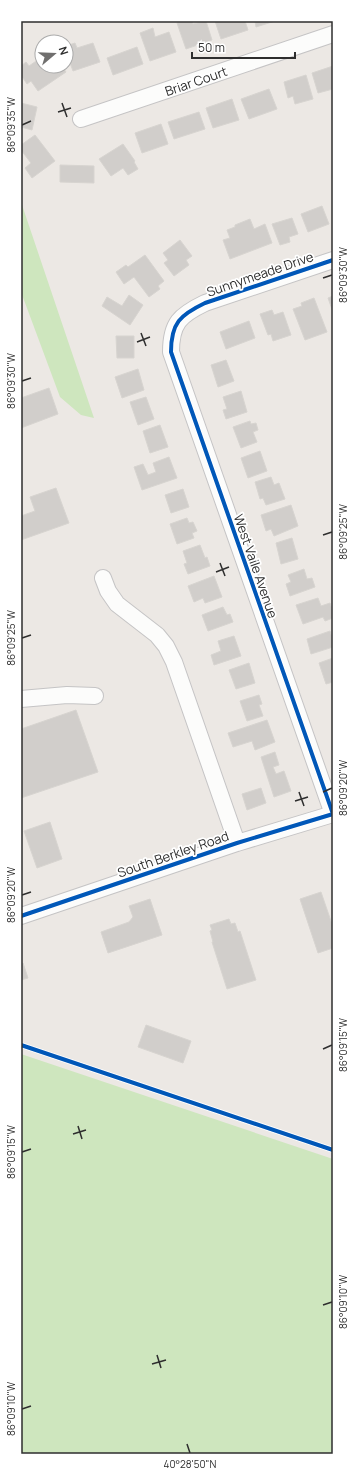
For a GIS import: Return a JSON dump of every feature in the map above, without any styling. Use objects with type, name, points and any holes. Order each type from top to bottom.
[{"type":"street","name":"Briar Court","points":[[82,119],[333,34]]},
{"type":"street","name":"Sunnymeade Drive","points":[[176,324],[191,310],[205,303],[333,260]]},
{"type":"street","name":"West Vaile Avenue","points":[[176,324],[171,337],[171,352],[333,814]]},
{"type":"street","points":[[103,578],[108,591],[117,604],[157,635],[166,646],[174,662],[237,843]]},
{"type":"street","points":[[21,699],[67,695],[95,696]]},
{"type":"street","name":"South Berkley Road","points":[[21,916],[237,843],[333,814]]},
{"type":"green space","points":[[21,202],[94,418],[81,415],[60,397],[21,292]]},
{"type":"green space","points":[[21,1054],[333,1159],[333,1454],[21,1454]]},
{"type":"building","points":[[192,21],[193,24],[206,21],[212,40],[186,49],[177,23]]},
{"type":"building","points":[[215,21],[245,21],[248,30],[221,39]]},
{"type":"building","points":[[255,21],[275,21],[256,27]]},
{"type":"building","points":[[153,28],[155,37],[169,32],[176,52],[150,61],[140,33]]},
{"type":"building","points":[[74,43],[77,48],[93,43],[100,62],[74,71]]},
{"type":"building","points":[[137,47],[143,64],[113,75],[107,58]]},
{"type":"building","points":[[26,62],[29,66],[34,63],[34,74],[63,74],[38,91],[31,81],[27,84],[21,75],[21,66]]},
{"type":"building","points":[[333,66],[333,89],[318,93],[312,73]]},
{"type":"building","points":[[306,75],[313,99],[295,104],[293,96],[288,98],[284,82]]},
{"type":"building","points":[[269,89],[277,109],[249,119],[241,99]]},
{"type":"building","points":[[232,99],[239,120],[213,128],[206,108]]},
{"type":"building","points":[[21,103],[37,107],[32,130],[21,127]]},
{"type":"building","points":[[199,112],[205,129],[174,139],[168,122]]},
{"type":"building","points":[[161,124],[168,144],[142,153],[135,133]]},
{"type":"building","points":[[35,135],[55,161],[32,178],[25,168],[31,163],[21,150],[21,145]]},
{"type":"building","points":[[123,144],[135,161],[134,162],[138,169],[128,175],[123,168],[111,176],[99,159]]},
{"type":"building","points":[[60,165],[94,166],[94,183],[60,182]]},
{"type":"building","points":[[322,206],[329,224],[308,232],[301,214]]},
{"type":"building","points":[[292,218],[298,234],[289,237],[290,242],[280,245],[272,224]]},
{"type":"building","points":[[250,219],[254,229],[265,224],[272,243],[230,259],[223,240],[230,238],[227,230]]},
{"type":"building","points":[[180,240],[192,256],[186,260],[189,265],[174,276],[164,263],[168,260],[163,253]]},
{"type":"building","points":[[145,255],[164,281],[158,286],[160,289],[149,297],[134,277],[124,284],[116,272],[126,265],[128,267]]},
{"type":"building","points":[[129,295],[143,305],[130,325],[102,306],[107,297],[122,306]]},
{"type":"building","points":[[333,296],[333,312],[328,298]]},
{"type":"building","points":[[314,298],[327,332],[305,340],[293,309],[302,306],[301,303]]},
{"type":"building","points":[[272,310],[274,315],[283,312],[291,335],[273,341],[271,334],[268,335],[260,314]]},
{"type":"building","points":[[249,321],[255,338],[226,349],[220,332]]},
{"type":"building","points":[[116,336],[134,336],[134,358],[117,358]]},
{"type":"building","points":[[226,360],[234,381],[218,387],[211,365]]},
{"type":"building","points":[[138,369],[144,390],[122,398],[115,377]]},
{"type":"building","points":[[49,388],[58,414],[21,428],[21,398]]},
{"type":"building","points":[[241,391],[247,412],[226,419],[223,410],[227,409],[223,397]]},
{"type":"building","points":[[146,397],[154,419],[138,425],[130,402]]},
{"type":"building","points":[[250,421],[251,424],[256,423],[258,430],[253,432],[257,442],[241,448],[233,427]]},
{"type":"building","points":[[160,425],[168,447],[150,453],[143,431]]},
{"type":"building","points":[[260,451],[267,471],[248,478],[241,458]]},
{"type":"building","points":[[169,457],[177,478],[142,490],[134,467],[143,464],[148,475],[156,472],[153,463]]},
{"type":"building","points":[[271,477],[274,485],[279,483],[285,499],[266,505],[263,498],[260,499],[255,482]]},
{"type":"building","points":[[56,488],[69,523],[21,540],[21,516],[35,511],[30,497]]},
{"type":"building","points":[[183,489],[189,507],[171,513],[165,495]]},
{"type":"building","points":[[291,505],[298,526],[274,536],[271,529],[266,531],[261,515]]},
{"type":"building","points":[[187,518],[189,523],[193,522],[197,531],[192,533],[194,538],[177,544],[170,524]]},
{"type":"building","points":[[292,538],[298,559],[281,564],[276,543]]},
{"type":"building","points":[[200,545],[210,566],[188,574],[184,564],[187,563],[183,551]]},
{"type":"building","points":[[304,569],[307,579],[312,578],[315,587],[290,596],[286,584],[291,582],[288,575]]},
{"type":"building","points":[[214,576],[222,597],[205,603],[203,598],[194,602],[188,586]]},
{"type":"building","points":[[318,598],[321,606],[330,603],[333,618],[325,621],[323,617],[303,624],[296,605]]},
{"type":"building","points":[[223,607],[227,615],[230,614],[233,622],[208,631],[202,615]]},
{"type":"building","points":[[330,631],[333,647],[311,654],[307,639]]},
{"type":"building","points":[[234,636],[241,656],[214,665],[211,655],[221,651],[218,641]]},
{"type":"building","points":[[333,658],[333,682],[326,684],[319,663]]},
{"type":"building","points":[[249,663],[255,683],[236,689],[229,670]]},
{"type":"building","points":[[259,695],[262,704],[259,705],[263,716],[247,721],[240,701]]},
{"type":"building","points":[[76,710],[98,772],[21,798],[21,729]]},
{"type":"building","points":[[267,720],[275,742],[255,750],[252,741],[233,747],[228,733]]},
{"type":"building","points":[[275,752],[279,765],[273,767],[276,774],[284,771],[291,791],[274,797],[261,757]]},
{"type":"building","points":[[261,788],[266,803],[247,810],[242,794]]},
{"type":"building","points":[[50,822],[62,859],[37,868],[24,831]]},
{"type":"building","points":[[321,892],[333,927],[333,948],[318,953],[300,899]]},
{"type":"building","points":[[150,899],[162,935],[108,953],[101,932],[129,922],[133,917],[129,906]]},
{"type":"building","points":[[229,919],[231,924],[235,923],[238,932],[240,931],[256,980],[227,989],[212,942],[210,931],[212,930],[210,925]]},
{"type":"building","points":[[23,963],[28,978],[21,980],[21,964]]},
{"type":"building","points":[[146,1025],[191,1041],[183,1063],[138,1047]]},
{"type":"cycle path","points":[[333,260],[196,307],[183,316],[175,327],[171,342],[171,352],[333,814]]},
{"type":"cycle path","points":[[21,916],[237,843],[333,814]]},
{"type":"cycle path","points":[[21,1045],[333,1150]]}]
